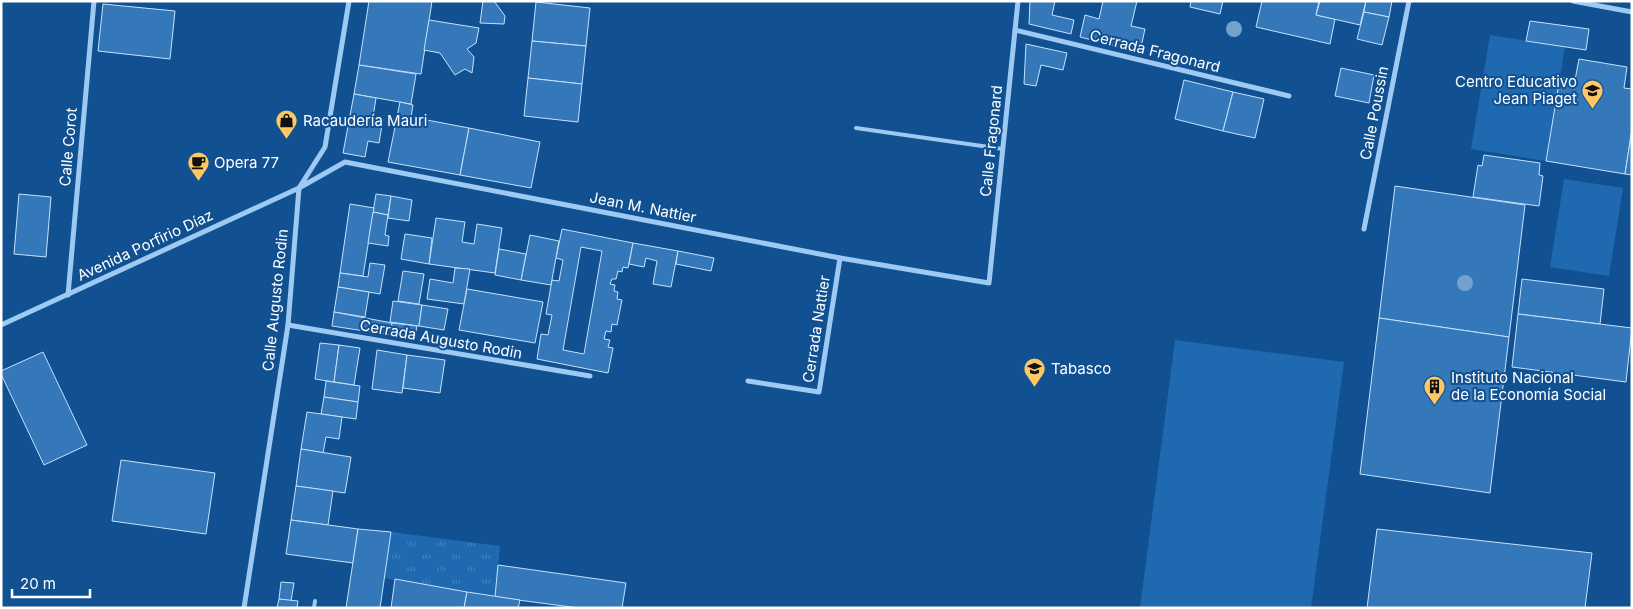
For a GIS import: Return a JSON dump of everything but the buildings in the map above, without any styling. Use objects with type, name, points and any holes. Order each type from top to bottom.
[{"type":"street","name":"Calle Corot","points":[[68,295],[94,1]]},
{"type":"street","name":"Calle Augusto Rodin","points":[[244,608],[288,325],[299,188],[325,146],[349,1]]},
{"type":"street","name":"Calle Fragonard","points":[[989,283],[1018,1]]},
{"type":"street","name":"Calle Poussin","points":[[1364,229],[1409,1]]},
{"type":"street","points":[[1572,1],[1632,12]]},
{"type":"street","name":"Cerrada Fragonard","points":[[1015,30],[1289,96]]},
{"type":"street","name":"Jean M. Nattier","points":[[299,188],[345,162],[840,258],[989,283]]},
{"type":"street","name":"Avenida Porfirio Díaz","points":[[1,325],[299,188]]},
{"type":"street","name":"Cerrada Nattier","points":[[748,381],[819,392],[840,258]]},
{"type":"street","name":"Cerrada Augusto Rodin","points":[[288,325],[590,376]]},
{"type":"lane","points":[[856,128],[1003,149]]},
{"type":"lane","points":[[314,608],[315,601]]},
{"type":"green space","points":[[1490,35],[1565,47],[1546,161],[1471,149]]},
{"type":"green space","points":[[1564,179],[1623,188],[1609,276],[1550,267]]},
{"type":"green space","points":[[1175,340],[1344,362],[1311,608],[1140,608]]},
{"type":"green space","points":[[391,532],[500,546],[495,597],[384,578]]},
{"type":"place","name":"Centro Educativo Jean Piaget","points":[[1593,109]]},
{"type":"place","name":"Racaudería Mauri","points":[[287,139]]},
{"type":"place","name":"Opera 77","points":[[198,181]]},
{"type":"place","name":"Tabasco","points":[[1035,387]]},
{"type":"place","name":"Instituto Nacional de la Economía Social","points":[[1435,405]]}]
